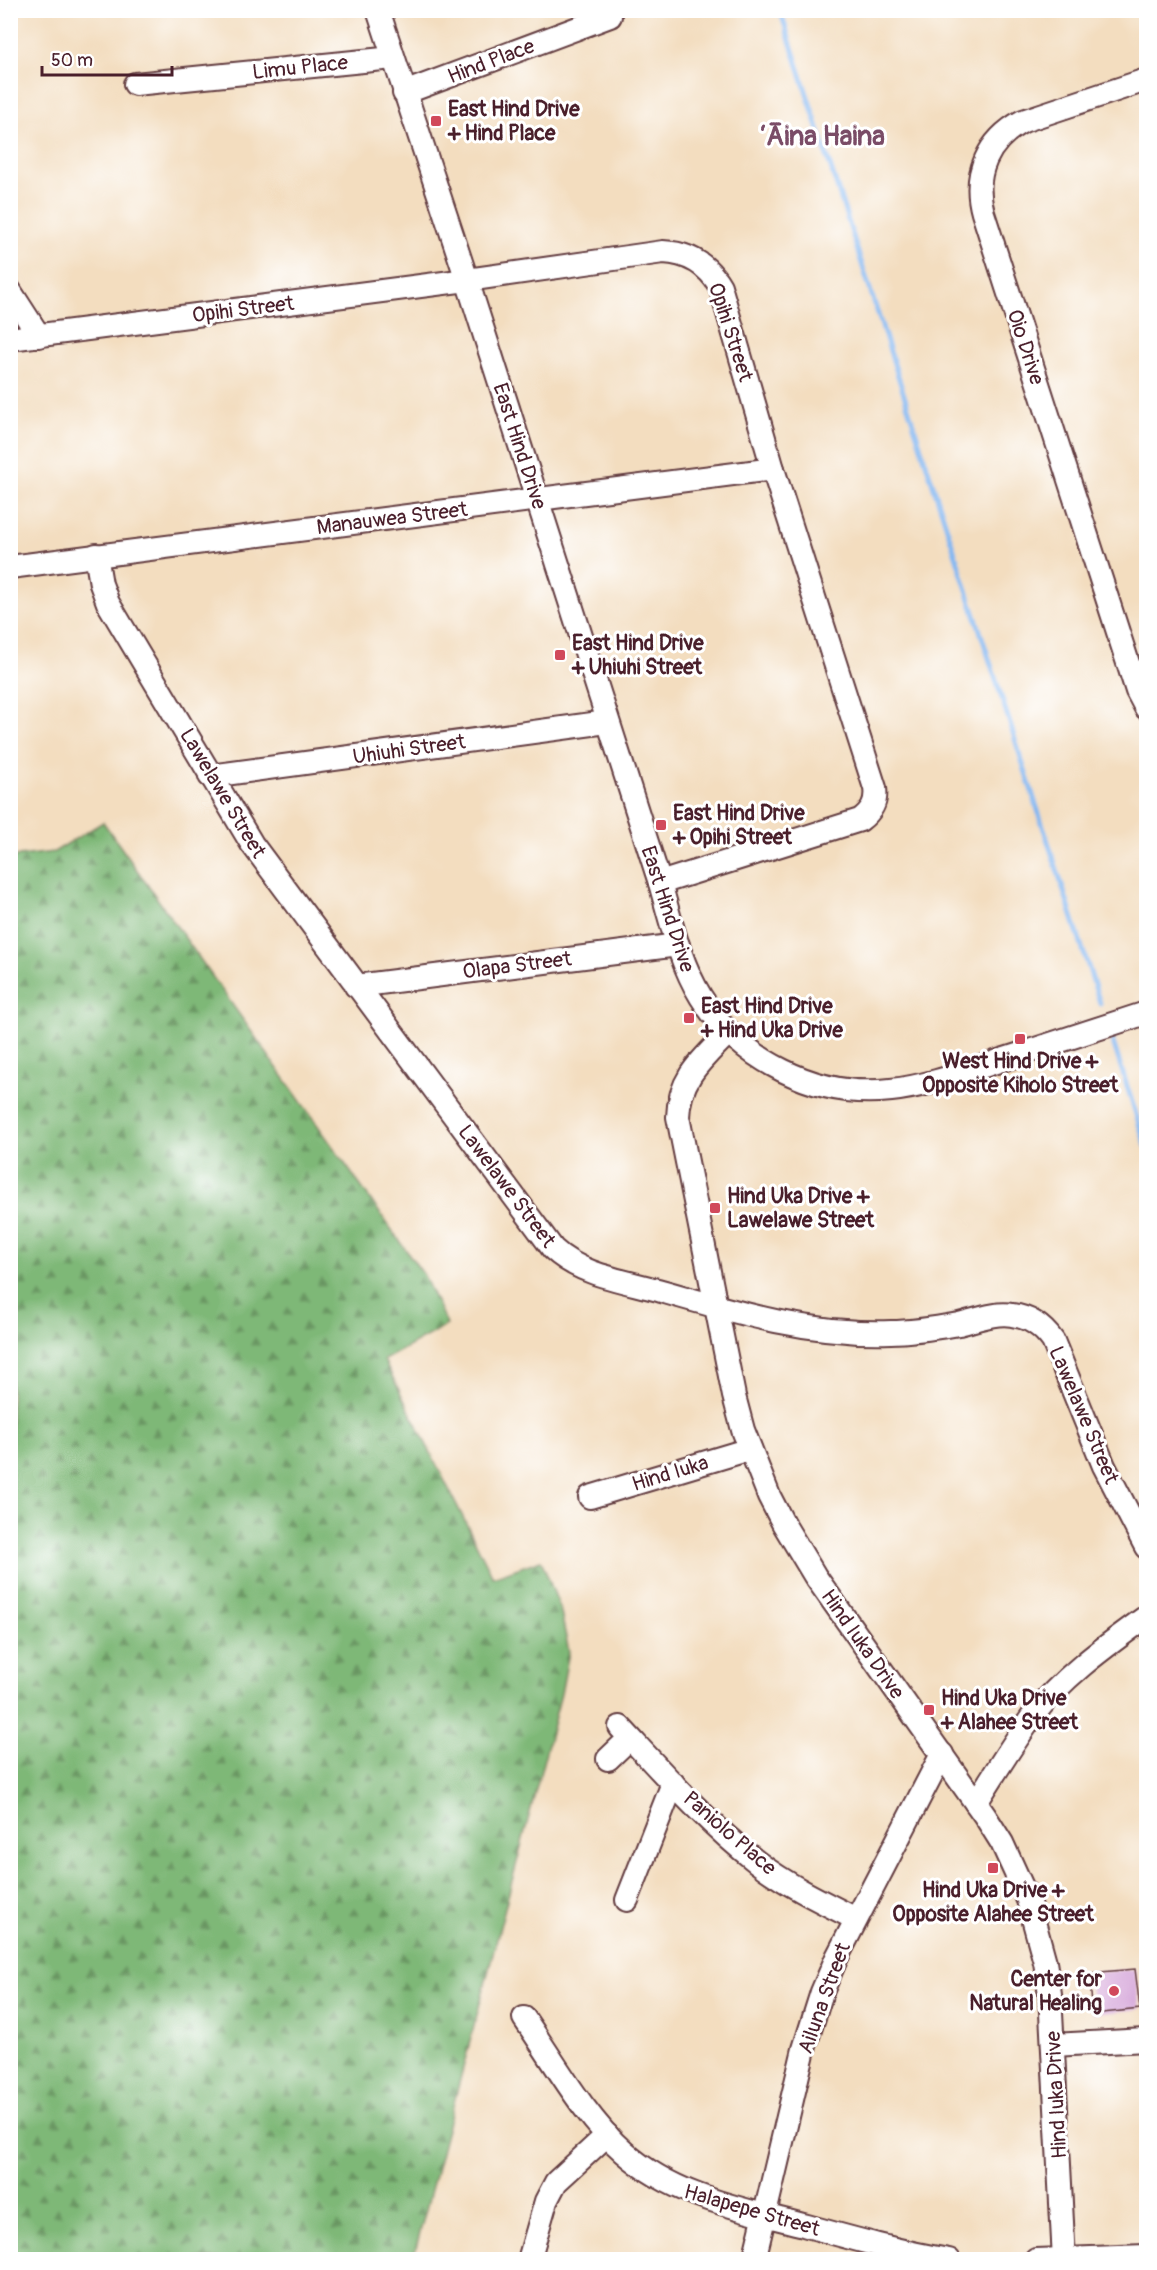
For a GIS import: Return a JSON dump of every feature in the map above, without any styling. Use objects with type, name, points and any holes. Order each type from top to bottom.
[{"type":"street","name":"East Hind Drive","points":[[378,10],[538,500],[678,945],[691,979],[702,998],[729,1032],[762,1059],[801,1079],[844,1090],[889,1091],[933,1082],[1146,1013]]},
{"type":"street","name":"Hind Place","points":[[404,93],[610,15]]},
{"type":"street","name":"Limu Place","points":[[135,84],[393,58]]},
{"type":"street","name":"Oio Drive","points":[[1146,80],[1023,120],[1011,127],[1001,135],[986,156],[979,190],[983,213],[1137,691],[1146,708]]},
{"type":"street","name":"Opihi Street","points":[[10,339],[467,280],[663,252],[682,254],[708,269],[720,286],[773,469],[875,788],[875,802],[872,809],[860,819],[660,883]]},
{"type":"street","points":[[10,291],[39,336]]},
{"type":"street","name":"Manauwea Street","points":[[10,567],[773,469]]},
{"type":"street","name":"Lawelawe Street","points":[[96,555],[101,584],[108,603],[252,844],[546,1240],[561,1256],[591,1272],[716,1307],[801,1327],[859,1332],[925,1329],[1000,1314],[1020,1316],[1038,1324],[1053,1341],[1104,1466],[1146,1547]]},
{"type":"street","name":"Uhiuhi Street","points":[[210,776],[607,722]]},
{"type":"street","name":"Olapa Street","points":[[356,986],[678,945]]},
{"type":"street","name":"Hind Iuka Drive","points":[[729,1032],[691,1073],[681,1092],[679,1105],[680,1130],[734,1396],[750,1449],[769,1496],[798,1551],[976,1803],[1002,1842],[1016,1871],[1038,1931],[1050,1994],[1064,2259]]},
{"type":"street","name":"Hind Iuka","points":[[590,1497],[750,1449]]},
{"type":"street","points":[[976,1803],[1032,1717],[1050,1696],[1114,1640],[1146,1617]]},
{"type":"street","name":"Paniolo Place","points":[[608,1759],[625,1733],[731,1840],[758,1862],[809,1896],[855,1919]]},
{"type":"street","name":"Ailuna Street","points":[[754,2259],[812,2021],[837,1957],[855,1919],[873,1889],[942,1754]]},
{"type":"street","points":[[627,1900],[674,1783]]},
{"type":"street","name":"Halapepe Street","points":[[524,2018],[607,2135],[639,2165],[673,2186],[710,2201],[890,2248],[948,2259]]},
{"type":"street","points":[[1053,2045],[1146,2040]]},
{"type":"street","points":[[529,2259],[546,2201],[556,2182],[607,2135]]},
{"type":"street","points":[[1036,2259],[1146,2256]]},
{"type":"green space","points":[[103,822],[423,1274],[447,1325],[384,1360],[493,1577],[541,1560],[560,1608],[569,1652],[561,1694],[413,2259],[11,2259],[11,857],[54,852]]},
{"type":"building","name":"Center for Natural Healing","points":[[1135,1969],[1140,2009],[1093,2014],[1089,1973]]},
{"type":"waterway","points":[[780,10],[1100,1003]]},
{"type":"waterway","points":[[1112,1039],[1146,1146]]},
{"type":"place","name":"East Hind Drive + Hind Place","points":[[436,121]]},
{"type":"place","name":"East Hind Drive + Uhiuhi Street","points":[[560,655]]},
{"type":"place","name":"East Hind Drive + Opihi Street","points":[[661,825]]},
{"type":"place","name":"East Hind Drive + Hind Uka Drive","points":[[689,1018]]},
{"type":"place","name":"West Hind Drive + Opposite Kiholo Street","points":[[1020,1039]]},
{"type":"place","name":"Hind Uka Drive + Lawelawe Street","points":[[715,1208]]},
{"type":"place","name":"Hind Uka Drive + Alahee Street","points":[[929,1710]]},
{"type":"place","name":"Hind Uka Drive + Opposite Alahee Street","points":[[993,1868]]},
{"type":"place","name":"Center for Natural Healing","points":[[1114,1991]]},
{"type":"district","name":"‘Āina Haina","points":[[822,136]]}]
